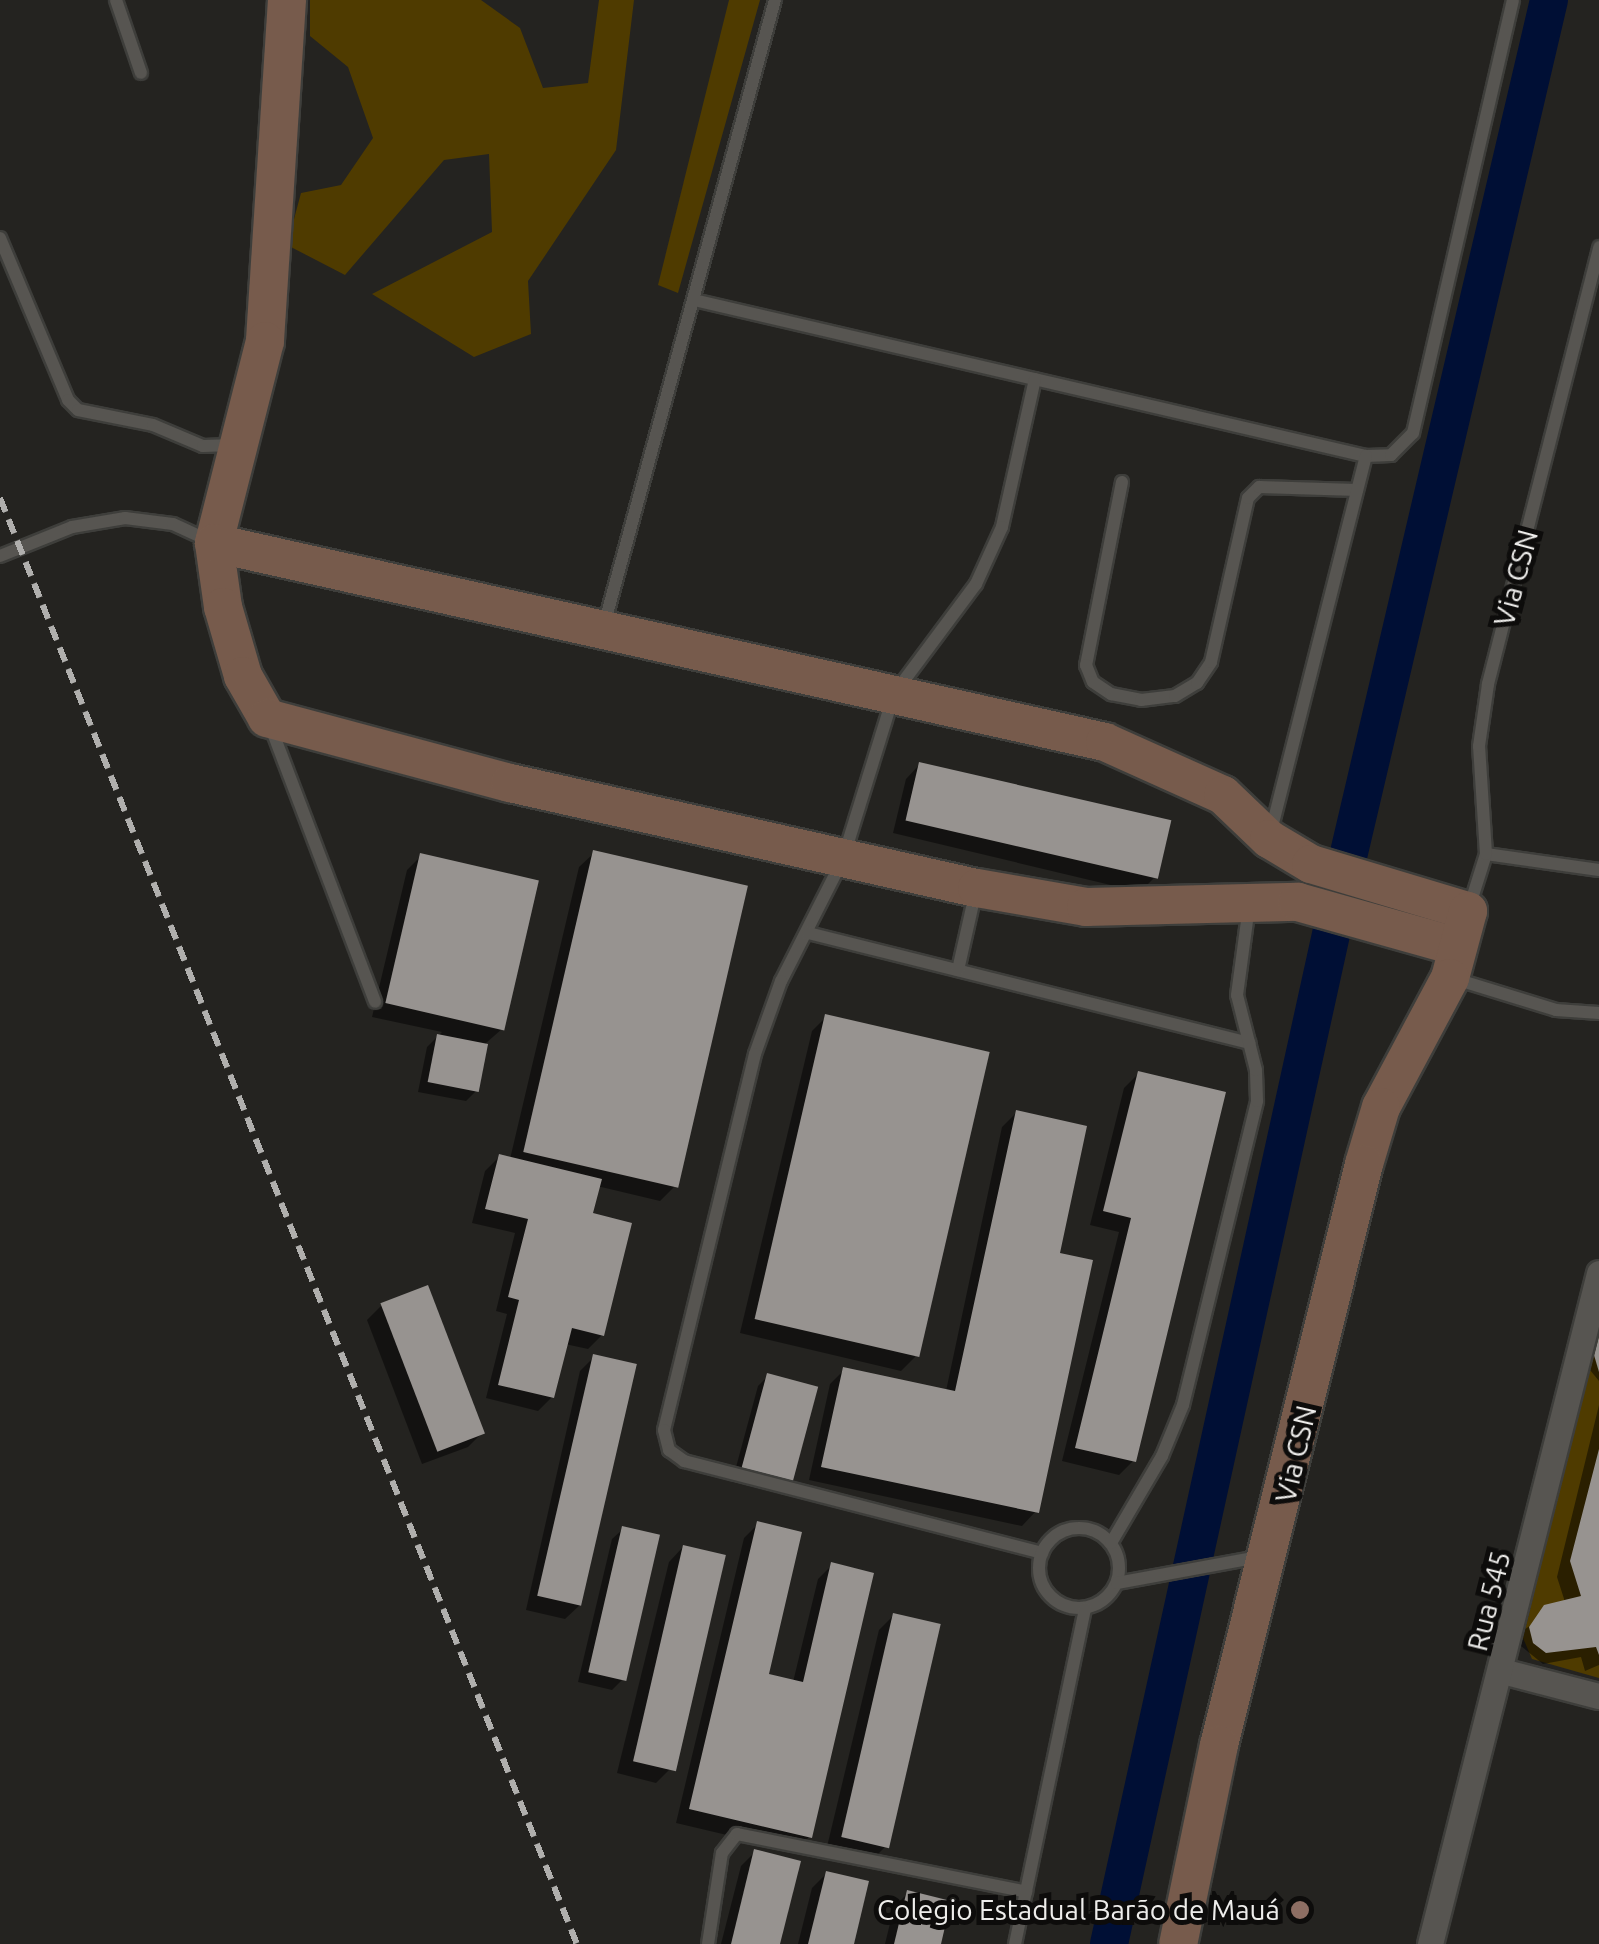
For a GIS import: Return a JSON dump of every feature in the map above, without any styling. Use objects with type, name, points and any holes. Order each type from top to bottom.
[{"type":"street","points":[[287,0],[265,341],[214,544],[222,606],[243,676],[267,718],[510,783],[977,888],[1086,907],[1180,909],[1250,900],[1408,912]]},
{"type":"street","points":[[214,544],[602,632],[1028,722],[1163,763],[1223,794],[1268,839],[1408,912],[1459,945]]},
{"type":"street","points":[[1250,900],[1268,839]]},
{"type":"street","name":"Via CSN","points":[[1178,1944],[1258,1558],[1381,1107],[1459,945]]},
{"type":"street","name":"Rua 545","points":[[1431,1943],[1599,1273]]},
{"type":"street","points":[[1502,1671],[1599,1696]]},
{"type":"lane","points":[[116,0],[141,72]]},
{"type":"lane","points":[[602,632],[775,0]]},
{"type":"lane","points":[[694,300],[1366,456],[1391,454],[1413,433],[1513,0]]},
{"type":"lane","points":[[0,238],[68,400],[78,410],[153,425],[203,446],[239,444]]},
{"type":"lane","name":"Via CSN","points":[[1459,945],[1486,854],[1479,746],[1488,684],[1599,247]]},
{"type":"lane","points":[[1035,379],[1002,527],[976,584],[894,694],[843,859],[781,981],[755,1054],[664,1430],[669,1450],[684,1461],[1042,1553]]},
{"type":"lane","points":[[1268,839],[1366,456]]},
{"type":"lane","points":[[1122,482],[1086,664],[1102,688],[1140,700],[1176,696],[1196,683],[1211,662],[1248,498],[1259,487],[1357,490]]},
{"type":"lane","points":[[0,556],[72,527],[125,518],[173,524],[214,544]]},
{"type":"lane","points":[[267,718],[375,1002]]},
{"type":"lane","points":[[1486,854],[1599,870]]},
{"type":"lane","points":[[958,970],[977,888]]},
{"type":"lane","points":[[1111,1543],[1162,1456],[1183,1406],[1257,1101],[1237,973],[1250,900]]},
{"type":"lane","points":[[808,933],[1249,1043]]},
{"type":"lane","points":[[1459,945],[1556,1010],[1599,1013]]},
{"type":"lane","points":[[1074,1528],[1111,1543],[1120,1569],[1110,1595],[1085,1608],[1048,1593],[1038,1566],[1042,1553],[1074,1528]]},
{"type":"lane","points":[[1117,1583],[1258,1558]]},
{"type":"lane","points":[[1015,1944],[1085,1608]]},
{"type":"lane","points":[[708,1944],[722,1853],[737,1834],[1026,1892]]},
{"type":"shaded area","points":[[310,0],[481,0],[520,28],[543,88],[588,83],[599,0],[634,0],[616,150],[528,281],[531,334],[474,357],[372,294],[492,232],[489,154],[444,160],[345,275],[287,245],[301,193],[341,185],[373,138],[348,67],[310,36]]},
{"type":"shaded area","points":[[729,0],[760,0],[678,293],[658,285]]},
{"type":"shaded area","points":[[1599,1327],[1599,1678],[1532,1659],[1523,1638]]},
{"type":"building","points":[[919,762],[1171,820],[1158,879],[906,820]]},
{"type":"building","points":[[593,850],[748,886],[678,1188],[523,1152]]},
{"type":"building","points":[[420,853],[539,880],[504,1030],[385,1003]]},
{"type":"building","points":[[825,1014],[990,1052],[919,1357],[755,1319]]},
{"type":"building","points":[[437,1034],[488,1044],[479,1092],[428,1082]]},
{"type":"building","points":[[1138,1071],[1226,1092],[1136,1462],[1075,1448],[1131,1218],[1103,1211]]},
{"type":"building","points":[[1016,1110],[1087,1126],[1060,1253],[1093,1260],[1039,1513],[821,1467],[843,1367],[955,1391]]},
{"type":"building","points":[[499,1154],[602,1179],[593,1213],[632,1223],[604,1336],[572,1328],[554,1398],[498,1385],[519,1300],[508,1297],[528,1219],[485,1209]]},
{"type":"building","points":[[428,1285],[485,1433],[437,1452],[380,1303]]},
{"type":"building","points":[[1599,1336],[1599,1372],[1594,1355]]},
{"type":"building","points":[[593,1354],[637,1364],[581,1606],[537,1596]]},
{"type":"building","points":[[767,1373],[818,1387],[792,1485],[741,1472]]},
{"type":"building","points":[[1599,1449],[1599,1655],[1596,1647],[1546,1653],[1533,1643],[1529,1627],[1544,1605],[1581,1596],[1570,1561]]},
{"type":"building","points":[[757,1521],[802,1532],[769,1674],[803,1682],[831,1562],[874,1573],[812,1838],[689,1809]]},
{"type":"building","points":[[622,1526],[660,1535],[626,1681],[588,1672]]},
{"type":"building","points":[[683,1545],[726,1555],[676,1771],[633,1761]]},
{"type":"building","points":[[893,1613],[941,1624],[889,1848],[841,1837]]},
{"type":"building","points":[[754,1849],[801,1861],[780,1944],[731,1944]]},
{"type":"building","points":[[826,1871],[869,1881],[854,1944],[808,1944]]},
{"type":"building","points":[[907,1890],[951,1901],[941,1944],[894,1944]]},
{"type":"waterway","points":[[1109,1944],[1348,857],[1549,0]]},
{"type":"railway","points":[[0,498],[577,1944]]},
{"type":"place","name":"Colegio Estadual Barão de Mauá","points":[[1300,1910]]}]
